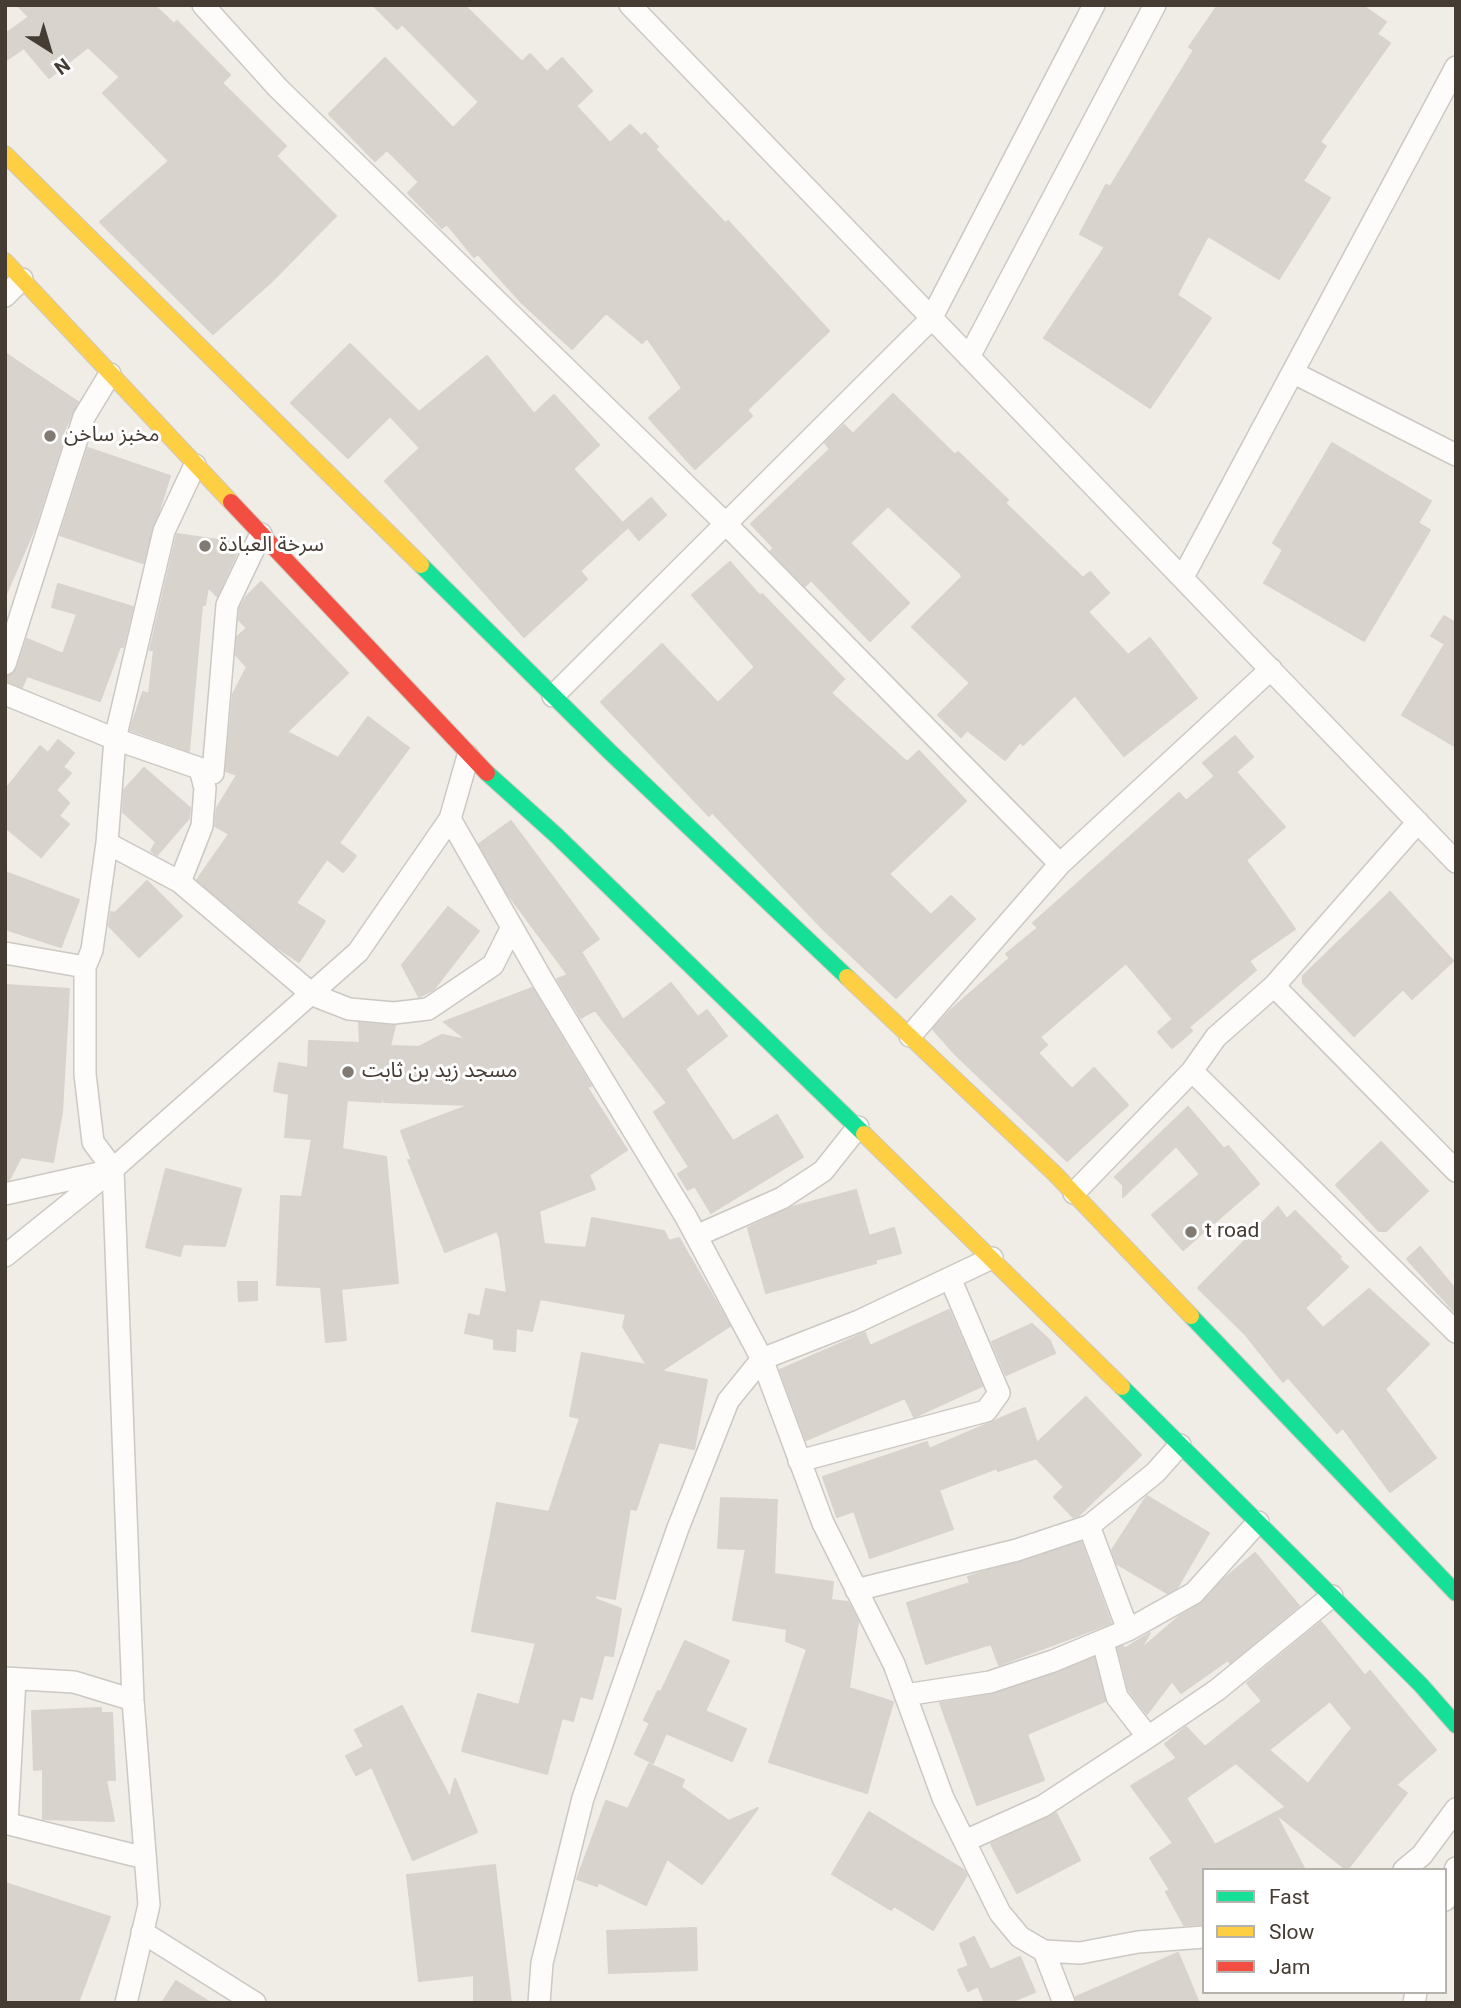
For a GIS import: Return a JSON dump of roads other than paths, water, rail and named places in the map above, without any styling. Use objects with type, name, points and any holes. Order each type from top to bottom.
[{"type":"street","points":[[203,5],[278,88],[726,523],[1060,864]]},
{"type":"street","points":[[630,5],[1456,862]]},
{"type":"street","points":[[553,696],[931,319],[1094,5]]},
{"type":"street","points":[[969,357],[1155,5]]},
{"type":"street","points":[[1183,577],[1456,68]]},
{"type":"street","points":[[5,154],[553,696],[1074,1194],[1455,1588]]},
{"type":"street","points":[[5,261],[468,756],[557,836],[992,1258],[1332,1596],[1456,1725]]},
{"type":"street","points":[[5,296],[22,279]]},
{"type":"street","points":[[1294,373],[1456,455]]},
{"type":"street","points":[[5,664],[84,417],[110,374]]},
{"type":"street","points":[[126,2003],[149,1905],[134,1700],[113,1169],[93,1142],[85,1074],[86,967],[92,950],[107,843],[115,739],[164,531],[195,465]]},
{"type":"street","points":[[212,773],[227,605],[261,534]]},
{"type":"street","points":[[910,1036],[1060,864],[1271,669]]},
{"type":"street","points":[[5,694],[115,739],[212,773]]},
{"type":"street","points":[[5,1256],[113,1169],[359,952],[450,819],[468,756]]},
{"type":"street","points":[[180,883],[202,826],[205,789],[201,773],[212,773]]},
{"type":"street","points":[[450,819],[696,1236],[762,1359],[823,1523],[894,1664],[943,1798],[1000,1913],[1020,1937],[1044,1951],[1080,1953],[1138,1942],[1202,1937]]},
{"type":"street","points":[[1074,1194],[1192,1072],[1216,1037],[1274,986],[1418,822]]},
{"type":"street","points":[[107,843],[180,883],[313,995],[349,1009],[394,1013],[428,1009],[493,965],[512,927]]},
{"type":"street","points":[[5,953],[86,967]]},
{"type":"street","points":[[1274,986],[1456,1171]]},
{"type":"street","points":[[1192,1072],[1456,1332]]},
{"type":"street","points":[[696,1236],[782,1198],[823,1171],[858,1127]]},
{"type":"street","points":[[5,1194],[113,1169]]},
{"type":"street","points":[[539,2003],[542,1964],[587,1786],[678,1528],[728,1401],[762,1359],[859,1321],[992,1258]]},
{"type":"street","points":[[799,1461],[986,1411],[999,1393],[950,1278]]},
{"type":"street","points":[[856,1590],[1017,1550],[1089,1526],[1155,1473],[1180,1446]]},
{"type":"street","points":[[905,1695],[990,1682],[1103,1642],[1128,1630],[1194,1593],[1258,1522]]},
{"type":"street","points":[[1089,1526],[1128,1630]]},
{"type":"street","points":[[965,1841],[1043,1806],[1148,1737],[1217,1690],[1332,1596]]},
{"type":"street","points":[[1103,1642],[1117,1697],[1148,1737]]},
{"type":"street","points":[[134,1700],[74,1682],[10,1679],[6,1823],[145,1858]]},
{"type":"street","points":[[1406,1868],[1422,1855],[1456,1809]]},
{"type":"street","points":[[1447,1894],[1456,1868]]},
{"type":"street","points":[[142,1932],[255,2003]]},
{"type":"street","points":[[1044,1951],[1064,2003]]},
{"type":"place","name":"مخبز ساخن","points":[[50,436]]},
{"type":"place","name":"سرخة العبادة","points":[[205,546]]},
{"type":"place","name":"مسجد زيد بن ثابت","points":[[348,1072]]},
{"type":"place","name":"t road","points":[[1191,1232]]}]
